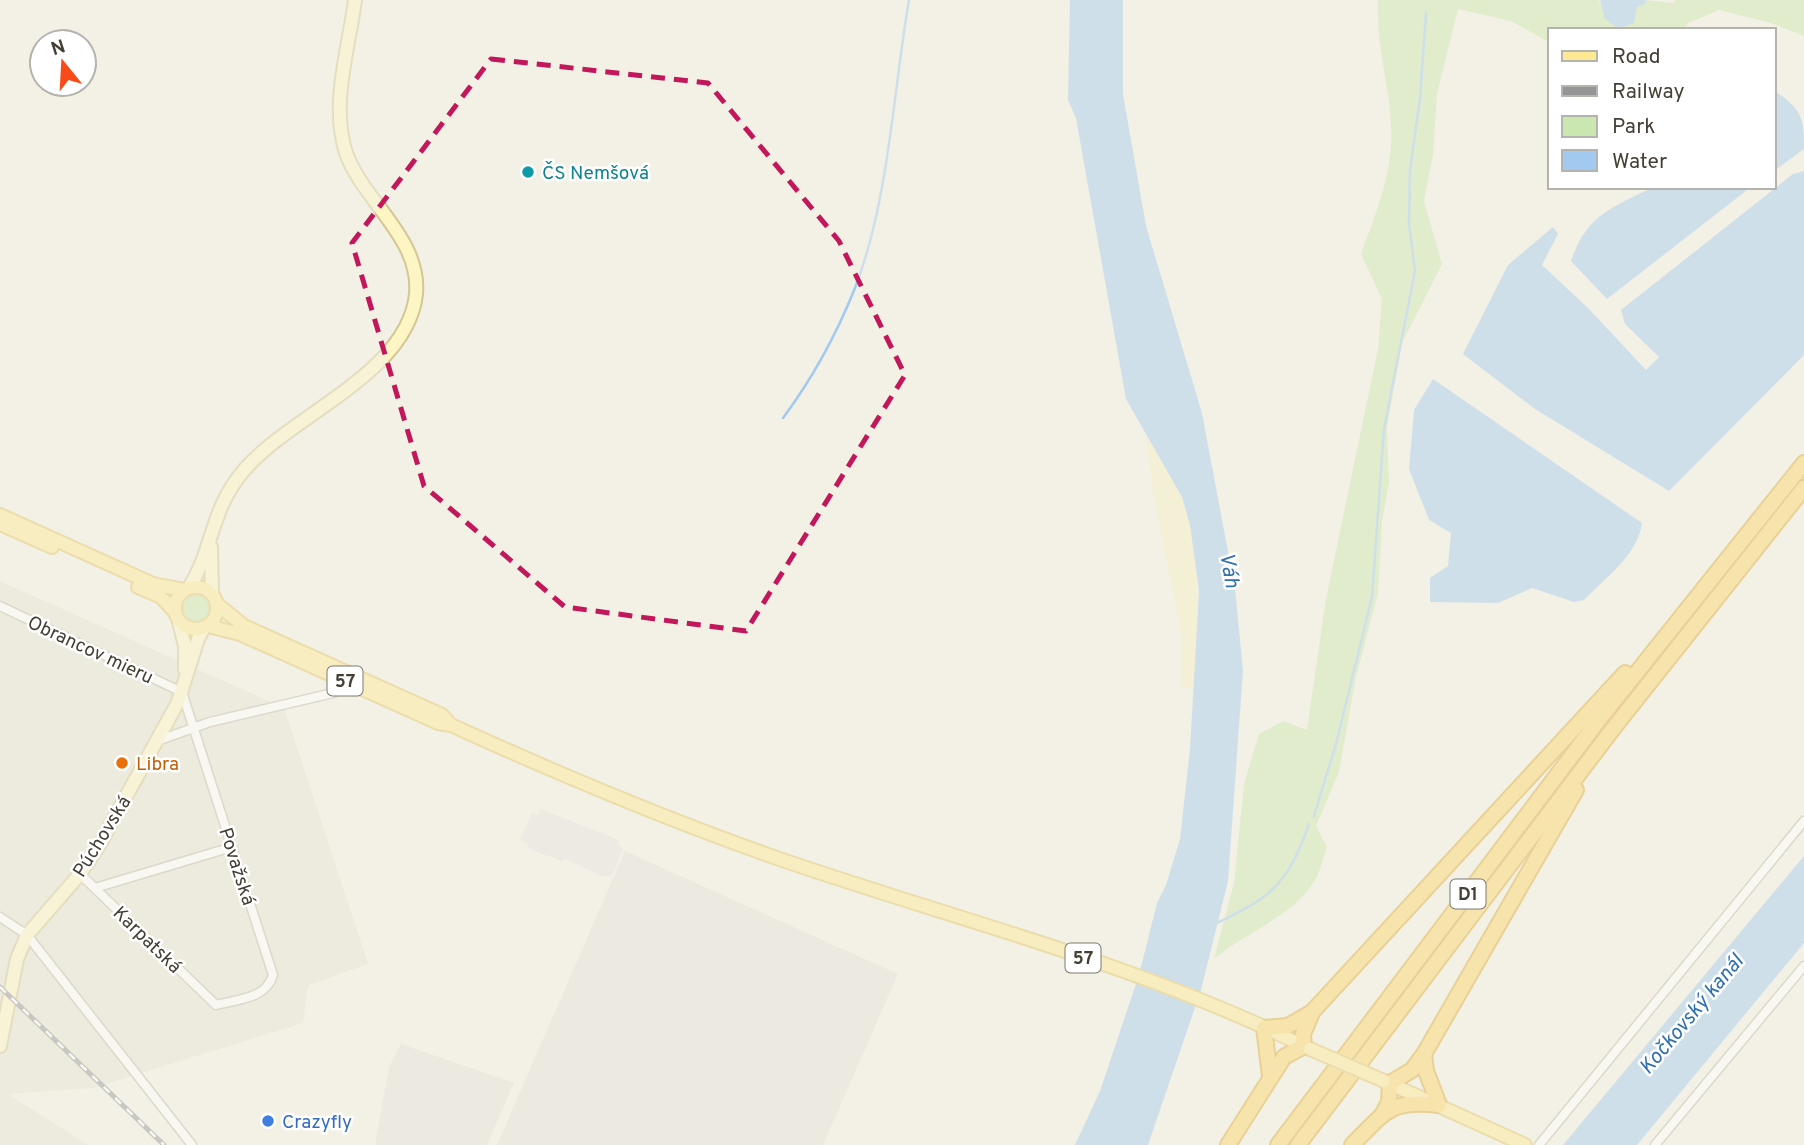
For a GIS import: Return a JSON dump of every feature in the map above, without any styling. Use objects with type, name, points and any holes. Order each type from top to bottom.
[{"type":"highway","name":"D1","points":[[1278,1145],[1660,643],[1804,463]]},
{"type":"highway","name":"D1","points":[[1298,1145],[1612,730],[1804,488]]},
{"type":"highway","points":[[1270,1076],[1261,1027],[1288,1026],[1312,1012],[1639,657],[1660,643]]},
{"type":"highway","points":[[1352,1145],[1382,1115],[1389,1102],[1387,1082],[1412,1070],[1424,1054],[1612,730]]},
{"type":"highway","points":[[1228,1145],[1283,1057],[1307,1048],[1303,1034],[1312,1012]]},
{"type":"highway","points":[[1382,1115],[1407,1102],[1439,1105],[1428,1079],[1424,1054]]},
{"type":"main road","points":[[183,688],[185,646],[177,617],[176,600],[187,589],[219,507],[246,468],[278,438],[380,360],[398,340],[412,310],[416,283],[410,257],[355,172],[343,141],[341,86],[355,0]]},
{"type":"main road","name":"57","points":[[0,514],[153,584],[187,589],[199,587],[244,625],[442,715],[451,725]]},
{"type":"main road","name":"57","points":[[0,524],[150,592],[168,603],[177,617],[193,629],[206,627],[249,638],[438,723],[451,725],[708,832],[1100,964],[1261,1027],[1525,1145]]},
{"type":"main road","points":[[206,627],[217,614],[209,572],[212,530]]},
{"type":"main road","name":"Púchovská","points":[[27,935],[80,874],[157,740],[183,688],[198,639],[206,627]]},
{"type":"main road","points":[[0,1046],[17,959],[27,935]]},
{"type":"street","name":"Obrancov mieru","points":[[0,606],[183,688]]},
{"type":"street","name":"Považská","points":[[183,688],[192,728],[272,975],[269,986],[262,993],[216,1004]]},
{"type":"street","points":[[157,740],[192,728],[333,693]]},
{"type":"street","points":[[1539,1145],[1804,821]]},
{"type":"street","points":[[95,888],[232,847]]},
{"type":"street","name":"Karpatská","points":[[80,874],[216,1004]]},
{"type":"street","points":[[0,917],[27,935],[192,1145]]},
{"type":"street","points":[[1655,1145],[1804,966]]},
{"type":"highlighted area","points":[[491,59],[708,83],[839,241],[905,375],[746,631],[565,607],[424,486],[352,243]]},
{"type":"shaded area","points":[[0,581],[284,708],[368,964],[308,985],[303,1023],[93,1088],[8,1094],[88,1145],[0,1145]]},
{"type":"shaded area","points":[[541,809],[619,840],[617,845],[623,848],[612,875],[603,877],[564,858],[562,861],[527,848],[529,844],[520,840],[532,812],[538,815]]},
{"type":"shaded area","points":[[625,851],[898,974],[823,1145],[497,1145]]},
{"type":"shaded area","points":[[401,1044],[514,1083],[487,1145],[375,1145],[389,1067]]},
{"type":"green space","points":[[1378,0],[1600,0],[1599,3],[1637,7],[1644,4],[1645,0],[1673,3],[1675,0],[1804,0],[1804,36],[1771,23],[1719,10],[1688,23],[1685,28],[1548,28],[1548,42],[1511,21],[1458,9],[1437,94],[1433,154],[1424,201],[1442,264],[1402,343],[1387,427],[1389,483],[1382,522],[1378,593],[1356,677],[1339,772],[1316,826],[1327,847],[1318,875],[1293,906],[1214,959],[1234,883],[1244,784],[1259,734],[1283,721],[1307,730],[1326,599],[1378,349],[1382,299],[1361,254],[1376,214],[1390,159],[1390,109]]},
{"type":"green space","points":[[196,595],[205,599],[209,608],[205,617],[196,621],[187,617],[183,608],[187,599]]},
{"type":"sand","points":[[1146,437],[1176,485],[1191,524],[1198,594],[1194,688],[1181,686],[1182,636],[1153,492]]},
{"type":"water","name":"Váh","points":[[1070,0],[1123,0],[1123,94],[1146,226],[1202,413],[1235,589],[1243,670],[1228,881],[1201,990],[1148,1145],[1075,1145],[1100,1091],[1139,975],[1157,903],[1166,885],[1180,839],[1190,749],[1199,591],[1190,525],[1182,497],[1126,399],[1076,118],[1068,100]]},
{"type":"water","points":[[1600,0],[1645,0],[1645,4],[1637,7],[1634,23],[1618,28],[1605,19]]},
{"type":"water","points":[[1776,92],[1791,104],[1800,116],[1804,149],[1776,170]]},
{"type":"water","points":[[1804,171],[1804,355],[1669,491],[1535,409],[1463,354],[1508,265],[1553,227],[1558,234],[1542,265],[1589,309],[1646,370],[1659,357],[1625,324],[1621,310],[1793,174]]},
{"type":"water","points":[[1649,189],[1748,189],[1607,299],[1571,261],[1577,245],[1593,222]]},
{"type":"water","points":[[1433,379],[1642,523],[1639,535],[1627,556],[1584,600],[1574,602],[1532,588],[1498,603],[1430,602],[1430,578],[1448,566],[1451,533],[1429,520],[1409,469],[1414,410]]},
{"type":"water","name":"Kočkovský kanál","points":[[1804,856],[1804,943],[1637,1145],[1563,1145]]},
{"type":"waterway","points":[[783,418],[832,339],[855,288],[866,254],[883,183],[909,0]]},
{"type":"waterway","points":[[1314,816],[1336,744],[1372,597],[1384,429],[1415,271],[1409,223],[1410,170],[1420,99],[1426,13]]},
{"type":"waterway","points":[[1215,924],[1251,905],[1276,886],[1293,861],[1309,824]]},
{"type":"railway","points":[[0,987],[164,1145]]},
{"type":"place","name":"ČS Nemšová","points":[[528,172]]},
{"type":"place","name":"Libra","points":[[122,763]]},
{"type":"place","name":"Crazyfly","points":[[268,1121]]}]
